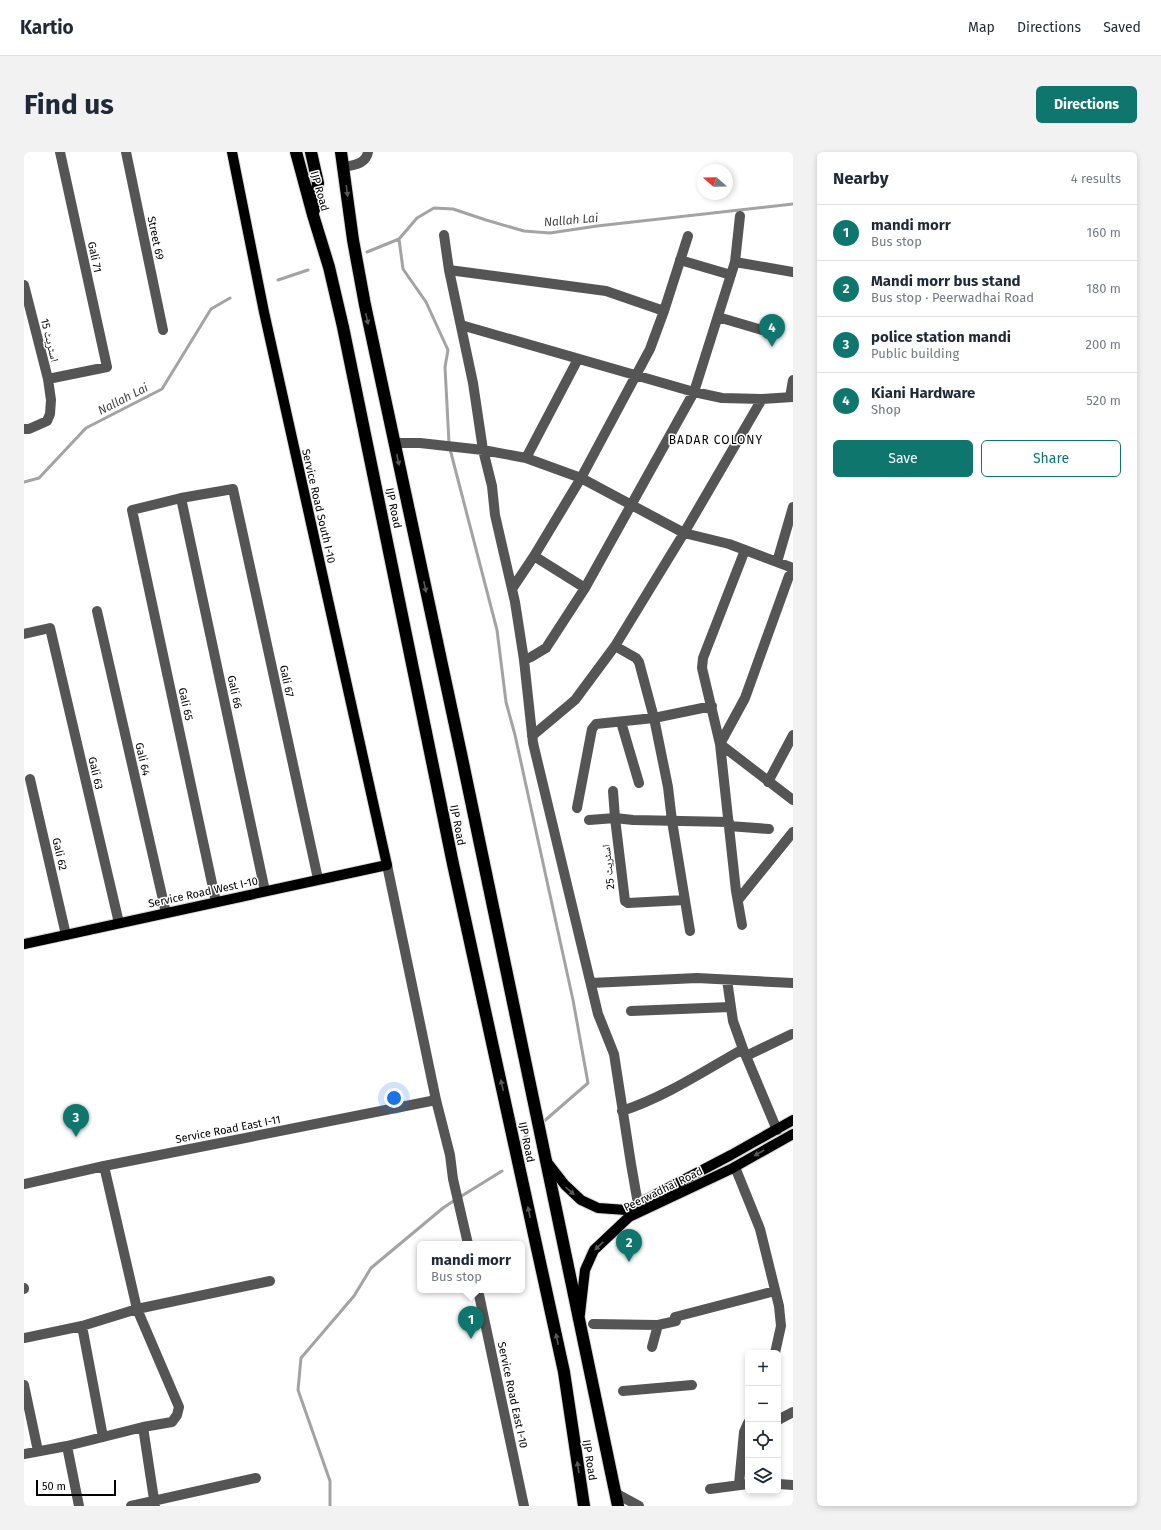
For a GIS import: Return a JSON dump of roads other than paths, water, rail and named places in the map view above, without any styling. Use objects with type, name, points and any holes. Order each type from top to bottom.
[{"type":"highway","name":"IJP Road","points":[[296,152],[313,216],[329,266],[343,327],[453,864],[564,1372],[584,1506]]},
{"type":"highway","points":[[311,152],[318,183],[313,216]]},
{"type":"highway","points":[[334,152],[344,167]]},
{"type":"highway","name":"IJP Road","points":[[341,152],[353,240],[363,298],[462,758],[618,1506]]},
{"type":"main road","name":"Service Road South I-10","points":[[232,152],[264,312],[387,865]]},
{"type":"main road","name":"Service Road West I-10","points":[[24,944],[387,865]]},
{"type":"main road","points":[[546,1161],[564,1186],[581,1200],[598,1208],[626,1210],[777,1130],[793,1120]]},
{"type":"main road","name":"Peerwadhai Road","points":[[579,1321],[585,1270],[594,1250],[629,1217],[735,1167],[793,1134]]},
{"type":"street","name":"Gali 71","points":[[48,379],[107,367],[60,152]]},
{"type":"street","name":"Street 69","points":[[126,152],[163,330]]},
{"type":"street","points":[[344,167],[357,164],[364,160],[368,156],[368,152]]},
{"type":"street","points":[[524,660],[531,658],[546,648],[586,588],[694,392],[731,275],[740,216]]},
{"type":"street","points":[[444,235],[449,270],[473,382],[483,450],[492,486],[495,515],[512,589],[524,660],[532,736],[598,1014],[614,1054],[638,1204]]},
{"type":"street","points":[[512,589],[534,556],[581,478],[650,349],[688,236]]},
{"type":"street","points":[[680,260],[731,275]]},
{"type":"street","points":[[734,262],[793,272]]},
{"type":"street","points":[[449,270],[606,290],[664,311]]},
{"type":"street","name":"اسٹریٹ 15","points":[[24,285],[48,379],[51,400],[50,414],[47,421],[28,429],[24,429]]},
{"type":"street","points":[[718,317],[762,330]]},
{"type":"street","points":[[461,325],[636,376],[722,398],[762,399],[792,397],[793,380]]},
{"type":"street","points":[[526,458],[578,359]]},
{"type":"street","points":[[532,736],[575,700],[615,646],[684,533],[762,399]]},
{"type":"street","points":[[394,443],[420,443],[458,447],[526,458],[581,478],[684,533],[729,544],[776,562],[791,572],[745,698],[720,744]]},
{"type":"street","name":"Gali 67","points":[[181,498],[233,489],[318,879]]},
{"type":"street","name":"Gali 65","points":[[181,498],[132,510],[216,902]]},
{"type":"street","name":"Gali 66","points":[[181,498],[265,891]]},
{"type":"street","points":[[776,562],[793,507]]},
{"type":"street","points":[[742,925],[720,744],[702,662],[745,550]]},
{"type":"street","points":[[534,556],[586,588]]},
{"type":"street","name":"Gali 64","points":[[97,611],[166,913]]},
{"type":"street","name":"Gali 63","points":[[24,634],[50,628],[119,923]]},
{"type":"street","points":[[615,646],[636,658],[639,662],[654,718],[668,787],[672,821],[690,930]]},
{"type":"street","points":[[577,808],[592,729],[596,724],[654,718],[712,706]]},
{"type":"street","points":[[621,722],[639,783]]},
{"type":"street","points":[[768,782],[793,735]]},
{"type":"street","points":[[720,744],[793,800]]},
{"type":"street","name":"Gali 62","points":[[30,779],[66,935]]},
{"type":"street","name":"اسٹریٹ 25","points":[[613,792],[614,818],[625,901],[628,903],[685,900]]},
{"type":"street","points":[[589,820],[614,818],[729,824],[769,829]]},
{"type":"street","points":[[738,900],[793,832]]},
{"type":"street","points":[[387,865],[436,1100],[450,1155],[453,1179],[467,1241]]},
{"type":"street","points":[[591,983],[697,978],[793,983]]},
{"type":"street","points":[[727,980],[733,1021],[744,1052],[777,1130]]},
{"type":"street","points":[[631,1011],[730,1006]]},
{"type":"street","points":[[622,1111],[634,1107],[690,1080],[744,1052],[792,1034]]},
{"type":"street","name":"Service Road East I-11","points":[[24,1184],[104,1166],[436,1100]]},
{"type":"street","points":[[24,1454],[67,1446],[143,1427],[172,1422],[177,1415],[179,1407],[137,1309],[104,1166]]},
{"type":"street","points":[[735,1167],[760,1229],[779,1306],[781,1326],[776,1350]]},
{"type":"street","points":[[24,1338],[82,1326],[137,1309],[270,1281]]},
{"type":"street","points":[[594,1324],[658,1325],[775,1291]]},
{"type":"street","name":"Service Road East I-10","points":[[479,1293],[524,1506]]},
{"type":"street","points":[[652,1347],[658,1325]]},
{"type":"street","points":[[82,1326],[103,1437]]},
{"type":"street","points":[[24,1385],[38,1451]]},
{"type":"street","points":[[623,1392],[692,1385]]},
{"type":"street","points":[[781,1418],[793,1412]]},
{"type":"street","points":[[143,1427],[154,1504]]},
{"type":"street","points":[[67,1446],[79,1506]]},
{"type":"street","points":[[710,1488],[744,1484],[745,1458]]},
{"type":"street","points":[[131,1506],[154,1504],[256,1478]]},
{"type":"street","points":[[781,1484],[793,1485]]},
{"type":"street","points":[[615,1493],[639,1506]]},
{"type":"waterway","name":"Nallah Lai","points":[[367,252],[399,239],[417,218],[434,208],[453,209],[524,231],[550,233],[597,226],[793,204]]},
{"type":"waterway","points":[[399,239],[403,269],[426,302],[448,350],[445,367],[449,443]]},
{"type":"waterway","name":"Nallah Lai","points":[[278,280],[308,270]]},
{"type":"waterway","name":"Nallah Lai","points":[[24,482],[39,478],[86,428],[162,389],[211,309],[230,298]]},
{"type":"waterway","points":[[450,449],[497,630],[506,702],[515,735],[573,1000],[588,1083],[542,1123]]},
{"type":"waterway","points":[[520,1143],[527,1135]]},
{"type":"waterway","points":[[460,1197],[502,1171]]},
{"type":"waterway","points":[[330,1506],[330,1481],[298,1390],[301,1358],[354,1296],[371,1268],[443,1208],[455,1200]]},
{"type":"place","name":"Kiani Hardware","points":[[772,347]]},
{"type":"place","name":"police station mandi","points":[[76,1137]]},
{"type":"place","name":"Mandi morr bus stand","points":[[629,1262]]},
{"type":"place","name":"mandi morr","points":[[471,1339]]},
{"type":"district","name":"BADAR COLONY","points":[[716,440]]}]
